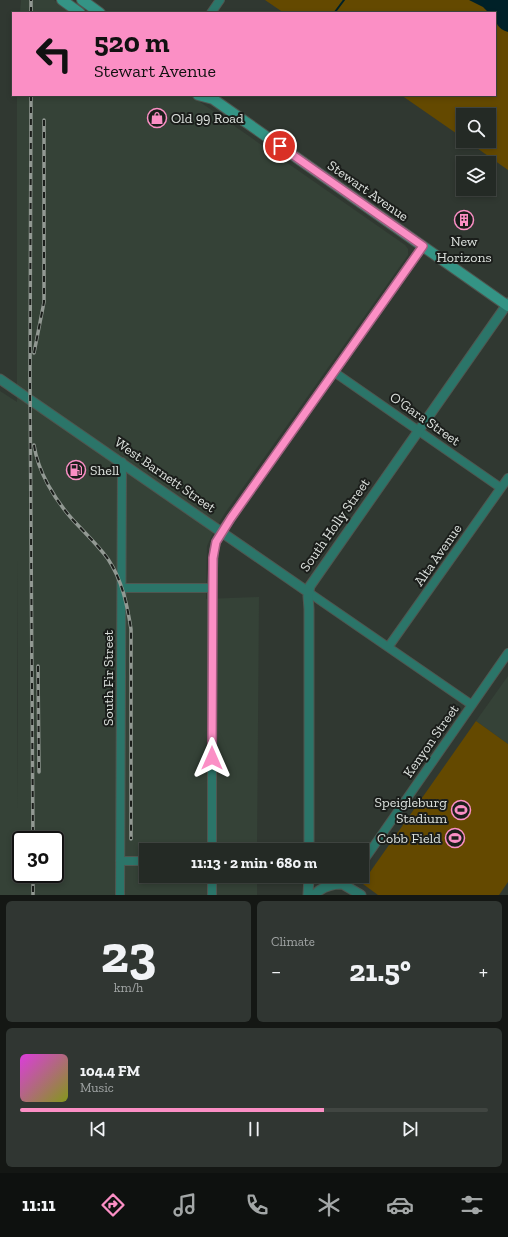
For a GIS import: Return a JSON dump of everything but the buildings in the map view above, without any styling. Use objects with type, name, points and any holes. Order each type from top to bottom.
[{"type":"main road","points":[[62,0],[79,12]]},
{"type":"main road","points":[[82,0],[99,12]]},
{"type":"main road","name":"Stewart Avenue","points":[[212,97],[508,305]]},
{"type":"street","points":[[212,12],[220,0]]},
{"type":"street","points":[[212,843],[212,588],[214,550],[216,542],[222,531],[423,246]]},
{"type":"street","name":"South Holly Street","points":[[309,843],[308,592],[314,579],[418,430],[508,305]]},
{"type":"street","name":"O'Gara Street","points":[[334,372],[502,488]]},
{"type":"street","name":"West Barnett Street","points":[[0,379],[222,531],[308,592],[389,646],[472,705]]},
{"type":"street","name":"South Fir Street","points":[[120,895],[122,462]]},
{"type":"street","name":"Alta Avenue","points":[[389,646],[508,478]]},
{"type":"street","points":[[122,588],[212,588]]},
{"type":"street","name":"Kenyon Street","points":[[369,853],[508,653]]},
{"type":"street","points":[[120,861],[139,861]]},
{"type":"street","points":[[212,883],[212,895]]},
{"type":"street","points":[[308,895],[309,883]]},
{"type":"street","points":[[341,883],[361,895]]},
{"type":"street","points":[[314,895],[321,888],[333,884],[344,885]]},
{"type":"shaded area","points":[[21,0],[54,0],[72,12],[20,12]]},
{"type":"shaded area","points":[[265,0],[508,0],[508,170],[496,162],[496,156],[488,156],[477,148],[496,148],[496,108],[456,108],[456,133],[402,96],[496,96],[496,12],[283,12]]},
{"type":"shaded area","points":[[17,96],[191,96],[405,245],[408,249],[408,255],[225,513],[207,546],[206,599],[259,597],[257,843],[139,843],[139,883],[257,883],[257,895],[0,895],[0,391],[17,402]],"holes":[[[17,560],[18,699],[17,812]]]},
{"type":"shaded area","points":[[508,676],[508,744],[476,721]]},
{"type":"shaded area","name":"Speigleburg Stadium","points":[[476,721],[508,744],[508,882],[499,895],[378,895],[363,884],[369,883],[369,873]]},
{"type":"water","points":[[469,0],[508,0],[508,32],[498,25],[496,20],[496,12],[488,12],[483,7]]},
{"type":"waterway","points":[[335,12],[344,0]]},
{"type":"railway","points":[[31,0],[31,12]]},
{"type":"railway","points":[[31,96],[30,379],[33,831]]},
{"type":"railway","points":[[34,353],[44,302],[44,120]]},
{"type":"railway","points":[[34,445],[39,465],[48,485],[66,512],[108,559],[117,575],[126,601],[131,629],[131,839]]},
{"type":"railway","points":[[38,666],[39,772]]},
{"type":"railway","points":[[33,883],[33,895]]},
{"type":"place","name":"Old 99 Road","points":[[157,118]]},
{"type":"place","name":"New Horizons","points":[[464,220]]},
{"type":"place","name":"Shell","points":[[76,470]]},
{"type":"place","name":"Speigleburg Stadium","points":[[461,810]]},
{"type":"place","name":"Cobb Field","points":[[455,838]]},
{"type":"route","points":[[212,758],[212,588],[213,558],[216,542],[231,518],[423,246],[280,146]]}]
